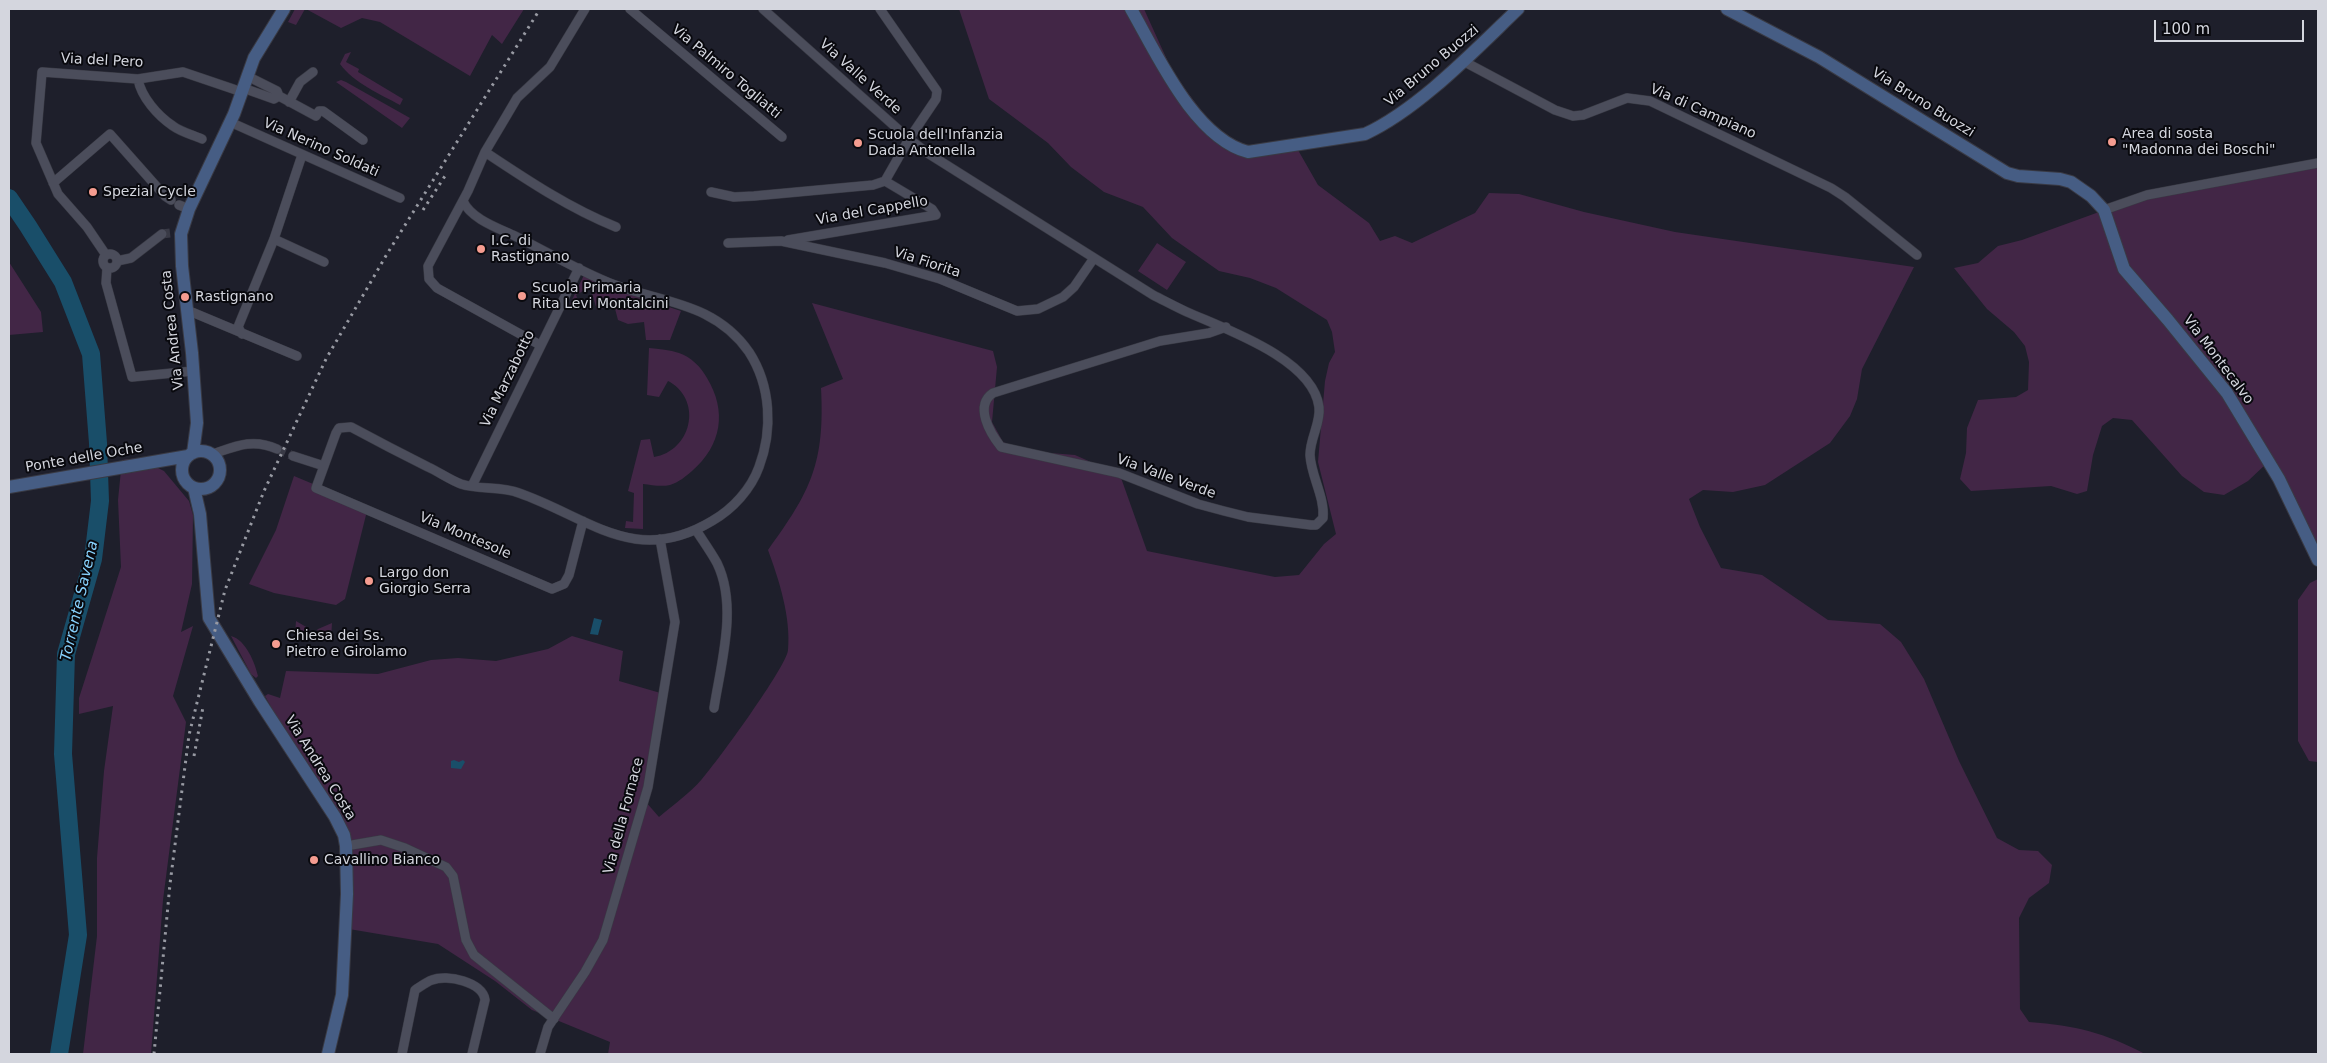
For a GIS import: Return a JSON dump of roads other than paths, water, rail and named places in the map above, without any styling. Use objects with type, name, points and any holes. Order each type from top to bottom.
[{"type":"main road","name":"Via Andrea Costa","points":[[191,454],[197,423],[193,371],[181,259],[171,234],[180,205],[210,142],[230,122],[260,48],[284,9]]},
{"type":"main road","name":"Via Bruno Buozzi","points":[[1131,9],[1174,84],[1197,115],[1223,140],[1237,149],[1248,152],[1365,134],[1400,114],[1462,61],[1518,9]]},
{"type":"main road","name":"Via Bruno Buozzi","points":[[1727,9],[1819,57],[2007,173],[2018,176],[2060,179],[2070,182],[2091,196],[2104,210]]},
{"type":"main road","name":"Via Montecalvo","points":[[2104,210],[2124,269],[2168,320],[2226,393],[2279,479],[2318,560]]},
{"type":"main road","name":"Via Andrea Costa","points":[[197,423],[210,453]]},
{"type":"main road","points":[[210,453],[219,463],[220,473],[216,482],[208,488],[194,488],[186,482],[183,476],[183,465],[191,454],[210,453]]},
{"type":"main road","name":"Ponte delle Oche","points":[[9,487],[191,454]]},
{"type":"main road","name":"Ponte delle Oche","points":[[156,460],[172,464],[183,476]]},
{"type":"main road","name":"Via Andrea Costa","points":[[194,488],[200,514],[210,618],[260,702],[335,817],[344,835],[347,894],[342,995],[328,1054]]},
{"type":"main road","name":"Via Andrea Costa","points":[[200,514],[208,488]]},
{"type":"street","points":[[540,345],[437,288],[429,280],[428,266],[463,201],[486,152],[517,98],[550,67],[585,9]]},
{"type":"street","name":"Via Palmiro Togliatti","points":[[630,9],[782,137]]},
{"type":"street","name":"Via Valle Verde","points":[[763,9],[909,139],[970,181],[1153,295],[1186,312],[1226,327],[1261,345],[1289,364],[1305,379],[1317,398],[1319,417],[1312,438],[1310,456],[1324,513],[1321,522],[1316,524],[1248,517],[1198,504],[1119,473],[1001,447],[989,426],[983,408],[988,396],[993,393],[1160,341],[1209,333],[1226,327]]},
{"type":"street","name":"Via del Cappello","points":[[711,192],[734,197],[754,196],[873,185],[885,181],[909,139],[936,99],[937,91],[880,9]]},
{"type":"street","name":"Via di Campiano","points":[[1462,61],[1563,114],[1583,116],[1627,98],[1650,101],[1816,179],[1845,197],[1917,255]]},
{"type":"street","name":"Via del Pero","points":[[106,255],[87,227],[58,194],[36,143],[42,72],[138,79],[183,72],[276,91],[279,96],[316,116],[319,111],[323,112],[363,140]]},
{"type":"street","points":[[289,102],[300,82],[313,72]]},
{"type":"street","points":[[138,79],[140,89],[146,100],[173,126],[210,142]]},
{"type":"street","name":"Via Nerino Soldati","points":[[230,122],[400,198]]},
{"type":"street","points":[[53,183],[110,134],[165,196],[180,205]]},
{"type":"street","points":[[486,152],[550,195],[616,227]]},
{"type":"street","points":[[242,334],[238,327],[274,239],[302,154]]},
{"type":"street","points":[[2104,210],[2147,195],[2318,163]]},
{"type":"street","name":"Via del Cappello","points":[[781,241],[936,215],[932,209],[885,181]]},
{"type":"street","points":[[293,456],[324,466],[339,428],[351,427],[461,484],[517,492],[621,537],[660,539],[696,530],[724,513],[743,494],[757,472],[766,444],[768,412],[766,396],[756,366],[741,342],[722,324],[696,308],[622,288],[485,221],[466,208],[463,201]]},
{"type":"street","points":[[107,268],[114,267],[117,261],[131,258],[171,234]]},
{"type":"street","points":[[274,239],[324,262]]},
{"type":"street","name":"Via Fiorita","points":[[728,243],[781,241],[885,264],[940,279],[1017,311],[1038,309],[1063,297],[1074,287],[1094,258]]},
{"type":"street","name":"Via del Pero","points":[[106,255],[113,255],[117,261]]},
{"type":"street","name":"Via del Pero","points":[[106,255],[103,260],[107,268],[106,283],[132,377],[193,371]]},
{"type":"street","name":"Via Marzabotto","points":[[472,486],[579,268]]},
{"type":"street","points":[[187,310],[297,356]]},
{"type":"street","points":[[210,453],[248,443],[262,443],[277,449]]},
{"type":"street","name":"Via Montesole","points":[[324,466],[316,488],[552,589],[564,584],[569,575],[582,521]]},
{"type":"street","points":[[696,530],[717,563],[726,594],[725,635],[714,708]]},
{"type":"street","name":"Via della Fornace","points":[[540,1054],[548,1026],[586,972],[603,940],[648,788],[675,622],[660,539]]},
{"type":"street","points":[[346,846],[381,840],[446,866],[453,876],[466,940],[474,955],[554,1019]]},
{"type":"street","points":[[402,1054],[415,990],[432,980],[442,978],[470,984],[480,988],[484,994],[485,1000],[472,1054]]},
{"type":"water","points":[[594,618],[602,620],[598,635],[590,634]]},
{"type":"water","points":[[463,760],[465,762],[461,769],[451,768],[451,761],[459,762]]},
{"type":"waterway","name":"Torrente Savena","points":[[9,198],[63,282],[91,354],[98,443],[100,501],[93,559],[66,654],[63,754],[78,935],[59,1054]]},
{"type":"tunnel","points":[[162,234],[170,233]]},
{"type":"tunnel","points":[[277,449],[293,456]]},
{"type":"railway","points":[[154,1054],[170,884],[189,735],[225,590],[264,491],[326,359],[387,254],[540,9]]},
{"type":"railway","points":[[423,210],[445,176]]},
{"type":"railway","points":[[194,756],[203,707]]},
{"type":"place","name":"Area di sosta \"Madonna dei Boschi\"","points":[[2112,142]]},
{"type":"place","name":"Scuola dell'Infanzia Dada Antonella","points":[[858,143]]},
{"type":"place","name":"Spezial Cycle","points":[[93,192]]},
{"type":"place","name":"I.C. di Rastignano","points":[[481,249]]},
{"type":"place","name":"Scuola Primaria Rita Levi Montalcini","points":[[522,296]]},
{"type":"place","name":"Rastignano","points":[[185,297]]},
{"type":"place","name":"Largo don Giorgio Serra","points":[[369,581]]},
{"type":"place","name":"Chiesa dei Ss. Pietro e Girolamo","points":[[276,644]]},
{"type":"place","name":"Cavallino Bianco","points":[[314,860]]}]
